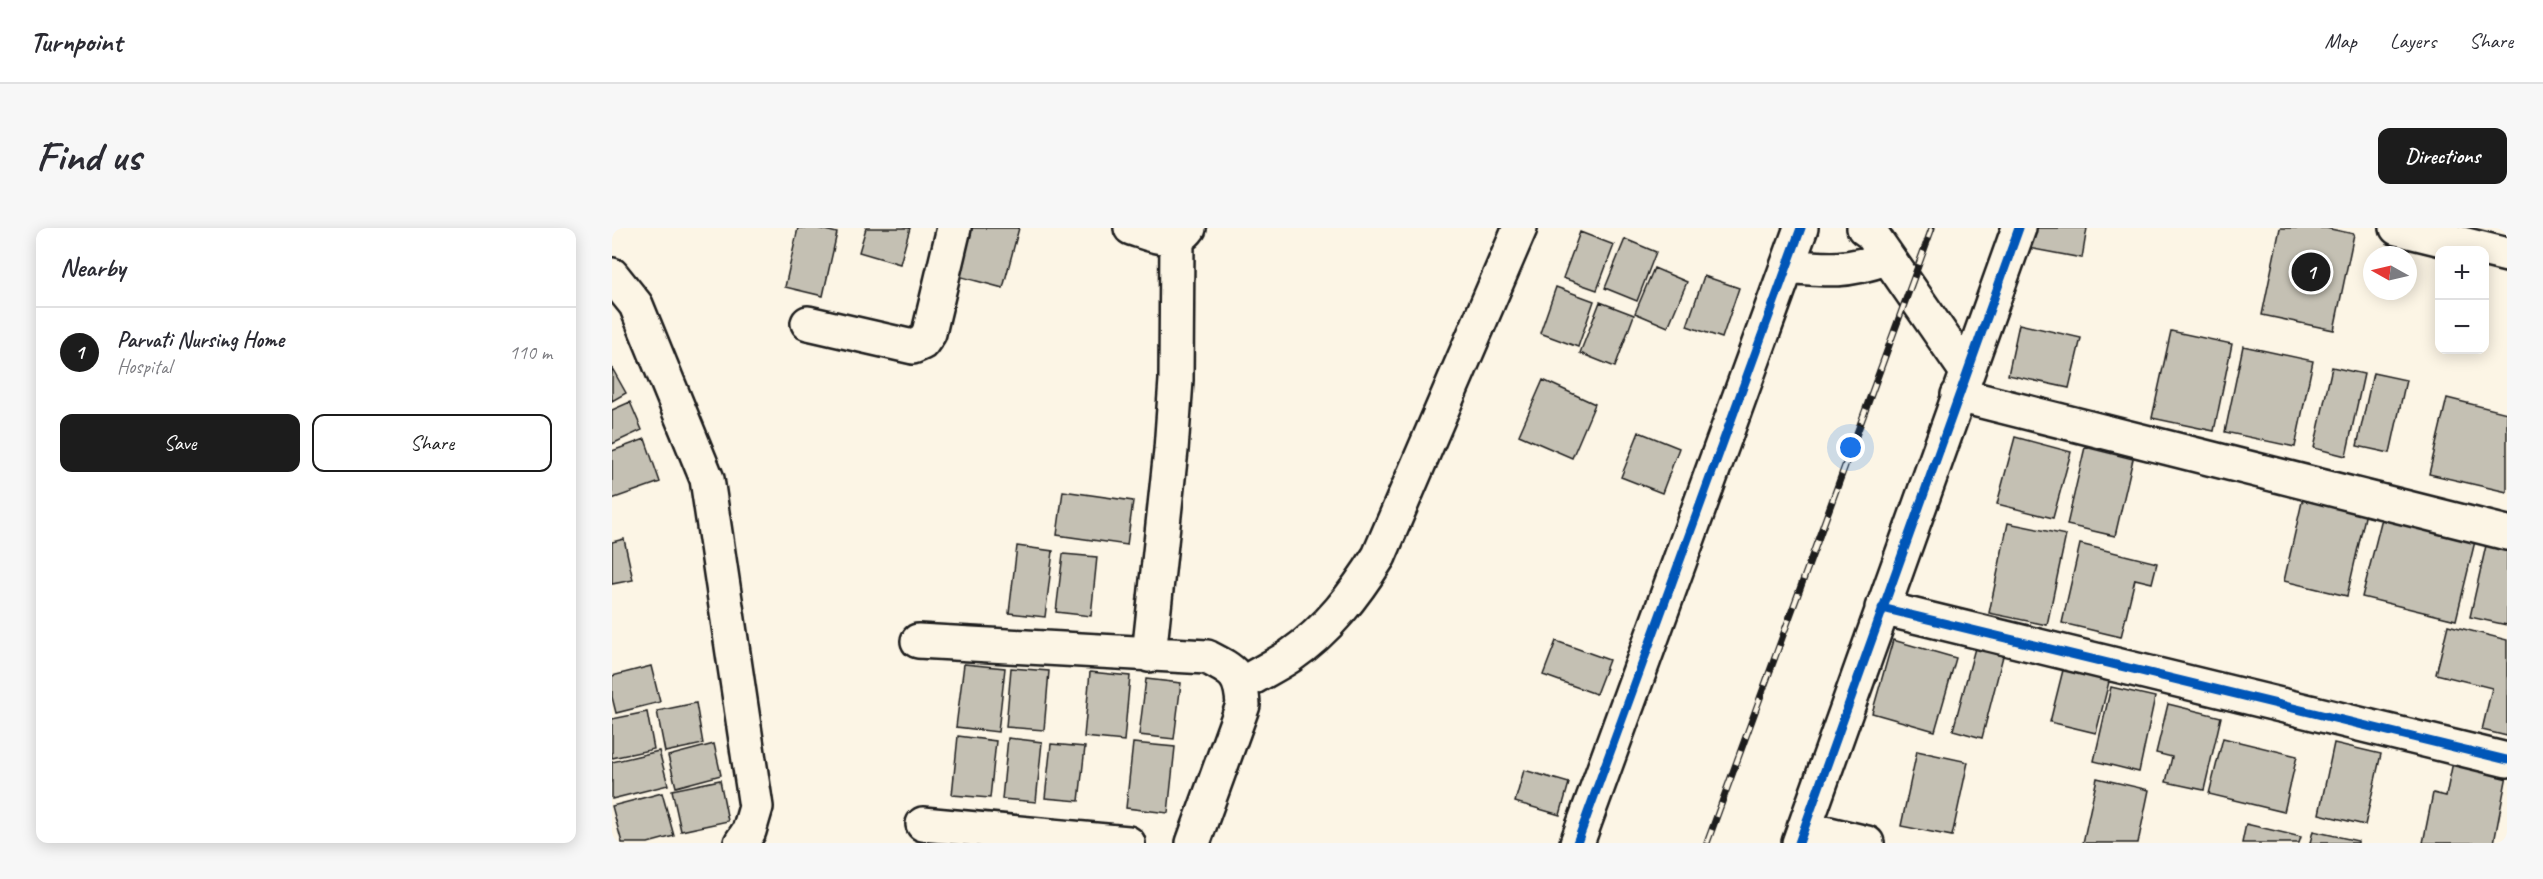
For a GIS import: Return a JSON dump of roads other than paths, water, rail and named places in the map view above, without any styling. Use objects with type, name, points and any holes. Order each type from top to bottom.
[{"type":"street","points":[[808,323],[913,347],[922,343],[929,333],[954,228]]},
{"type":"street","points":[[1131,228],[1164,238],[1183,233],[1172,450],[1149,655]]},
{"type":"street","points":[[1242,684],[1291,656],[1331,621],[1357,591],[1379,556],[1520,228]]},
{"type":"street","points":[[1577,843],[1802,228]]},
{"type":"street","points":[[1864,228],[1871,233],[1963,384],[2507,533]]},
{"type":"street","points":[[1866,843],[1801,836],[2019,228]]},
{"type":"street","points":[[2397,228],[2507,255]]},
{"type":"street","points":[[1788,266],[1834,271],[1866,265],[1886,258]]},
{"type":"street","points":[[612,275],[636,305],[708,479],[756,807],[749,831],[741,843]]},
{"type":"street","points":[[1882,608],[2507,760]]},
{"type":"street","points":[[918,641],[1207,657],[1229,669],[1242,684],[1243,705],[1193,843]]},
{"type":"street","points":[[923,824],[1128,843]]},
{"type":"railway","points":[[1707,843],[1932,228]]},
{"type":"place","name":"Parvati Nursing Home","points":[[2311,272]]}]
